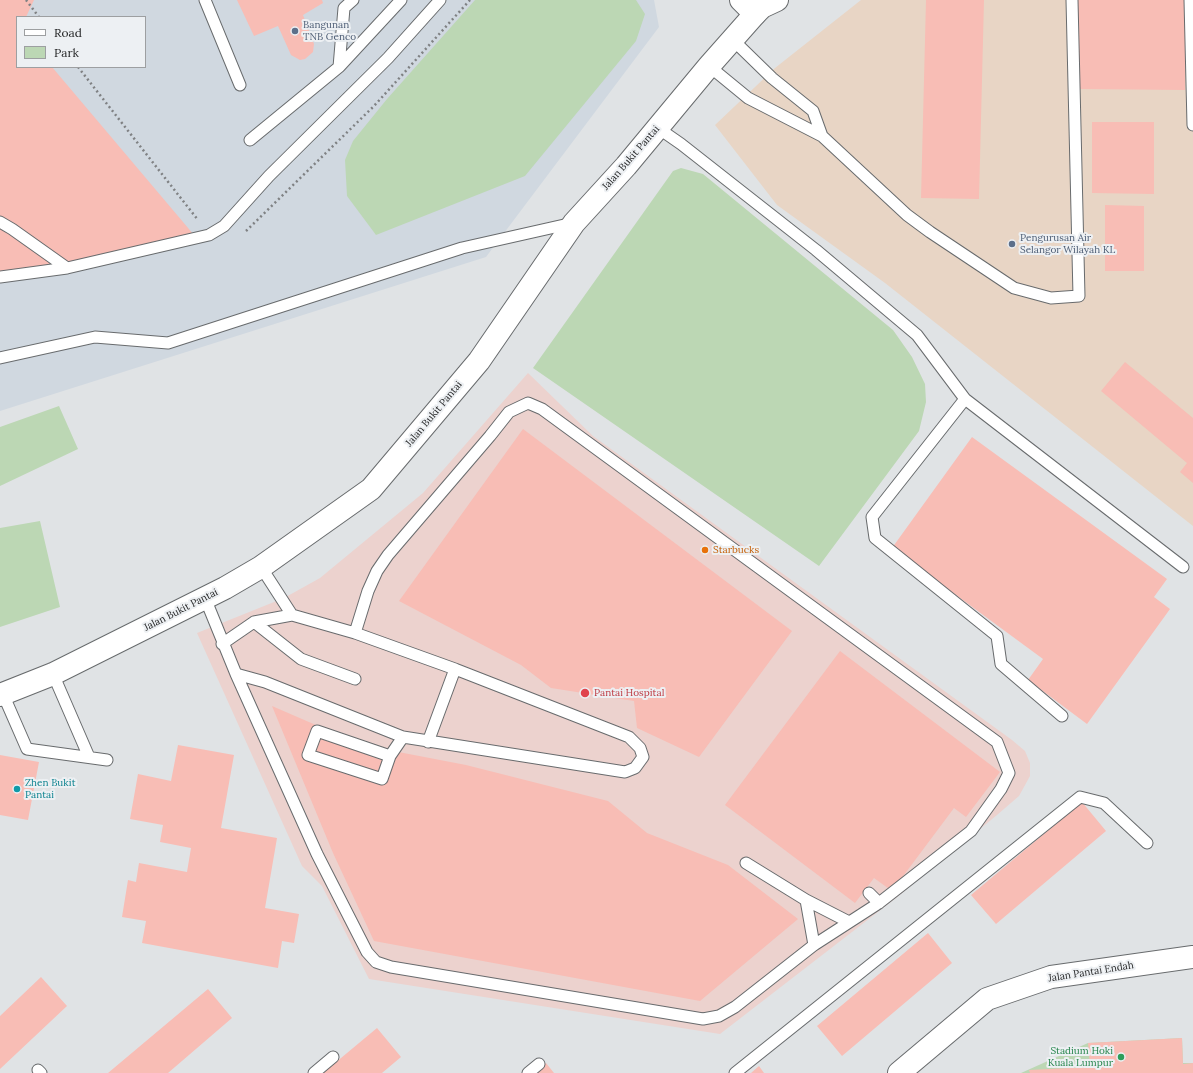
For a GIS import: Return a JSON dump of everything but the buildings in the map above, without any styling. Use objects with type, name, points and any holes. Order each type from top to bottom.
[{"type":"street","name":"Jalan Bukit Pantai","points":[[2,694],[53,674],[205,598],[261,567],[371,489],[479,361],[574,223],[626,166],[760,4]]},
{"type":"street","name":"Jalan Pantai Endah","points":[[899,1073],[987,999],[1051,977],[1193,957]]},
{"type":"lane","points":[[205,0],[240,85]]},
{"type":"lane","points":[[339,67],[344,8],[354,0]]},
{"type":"lane","points":[[250,140],[339,67],[401,0]]},
{"type":"lane","points":[[0,277],[67,268],[209,235],[224,226],[268,176],[388,58],[440,0]]},
{"type":"lane","points":[[709,66],[748,98],[822,136],[907,214],[930,232],[1014,288],[1052,298],[1079,296],[1072,0]]},
{"type":"lane","points":[[1190,0],[1193,125]]},
{"type":"lane","points":[[732,39],[772,78],[813,111],[822,136]]},
{"type":"lane","points":[[658,128],[681,144],[816,250],[917,334],[965,399],[1183,567]]},
{"type":"lane","points":[[0,222],[67,268]]},
{"type":"lane","points":[[0,358],[95,336],[168,343],[462,248],[574,223]]},
{"type":"lane","points":[[965,399],[872,517],[875,538],[997,636],[1001,664],[1062,716]]},
{"type":"lane","points":[[205,598],[222,644],[316,854],[367,952],[376,962],[391,967],[703,1020],[719,1016],[735,1007],[814,945],[879,903],[971,831],[1001,789],[1009,773],[996,742],[542,409],[528,403],[509,412],[388,555],[377,571],[368,591],[355,633]]},
{"type":"lane","points":[[261,567],[292,615]]},
{"type":"lane","points":[[222,644],[254,622],[292,615],[355,633],[455,669],[629,737],[640,748],[643,757],[635,768],[625,772],[403,737],[265,682],[236,674]]},
{"type":"lane","points":[[254,622],[301,659],[355,680]]},
{"type":"lane","points":[[428,742],[455,669]]},
{"type":"lane","points":[[53,674],[89,757]]},
{"type":"lane","points":[[2,694],[27,749],[107,760]]},
{"type":"lane","points":[[390,756],[317,731],[308,755],[382,779],[390,756],[403,737]]},
{"type":"lane","points":[[735,1073],[1080,797],[1104,803],[1147,843]]},
{"type":"lane","points":[[746,863],[806,900],[850,922]]},
{"type":"lane","points":[[869,893],[879,903]]},
{"type":"lane","points":[[806,900],[814,945]]},
{"type":"lane","points":[[314,1073],[333,1057]]},
{"type":"lane","points":[[528,1073],[539,1064]]},
{"type":"path","points":[[26,0],[38,16]]},
{"type":"path","points":[[243,235],[374,106],[470,0]]},
{"type":"path","points":[[79,68],[209,235]]},
{"type":"shaded area","points":[[0,0],[654,0],[659,27],[486,257],[0,411]]},
{"type":"shaded area","name":"Pengurusan Air Selangor Wilayah KL","points":[[861,0],[1193,0],[1193,526],[885,283],[777,205],[715,125],[775,68]]},
{"type":"shaded area","name":"Pantai Hospital","points":[[528,373],[593,436],[1012,740],[1025,751],[1030,763],[1030,776],[1019,796],[896,898],[720,1034],[369,979],[322,886],[302,866],[197,633],[284,598],[320,578],[423,493]]},
{"type":"green space","points":[[475,0],[636,0],[645,14],[636,41],[525,176],[376,235],[347,196],[345,160],[353,141],[387,99]]},
{"type":"green space","points":[[681,168],[703,174],[893,330],[912,357],[925,384],[926,402],[919,431],[819,566],[533,368],[673,171]]},
{"type":"green space","points":[[59,406],[78,449],[0,486],[0,427]]},
{"type":"green space","points":[[40,521],[60,607],[0,627],[0,528]]},
{"type":"green space","name":"Stadium Hoki Kuala Lumpur","points":[[1182,1038],[1183,1063],[1193,1063],[1193,1073],[1021,1073],[1088,1043]]},
{"type":"place","name":"Bangunan TNB Genco","points":[[295,31]]},
{"type":"place","name":"Pengurusan Air Selangor Wilayah KL","points":[[1012,244]]},
{"type":"place","name":"Starbucks","points":[[705,550]]},
{"type":"place","name":"Pantai Hospital","points":[[585,693]]},
{"type":"place","name":"Zhen Bukit Pantai","points":[[17,789]]},
{"type":"place","name":"Stadium Hoki Kuala Lumpur","points":[[1121,1057]]}]
